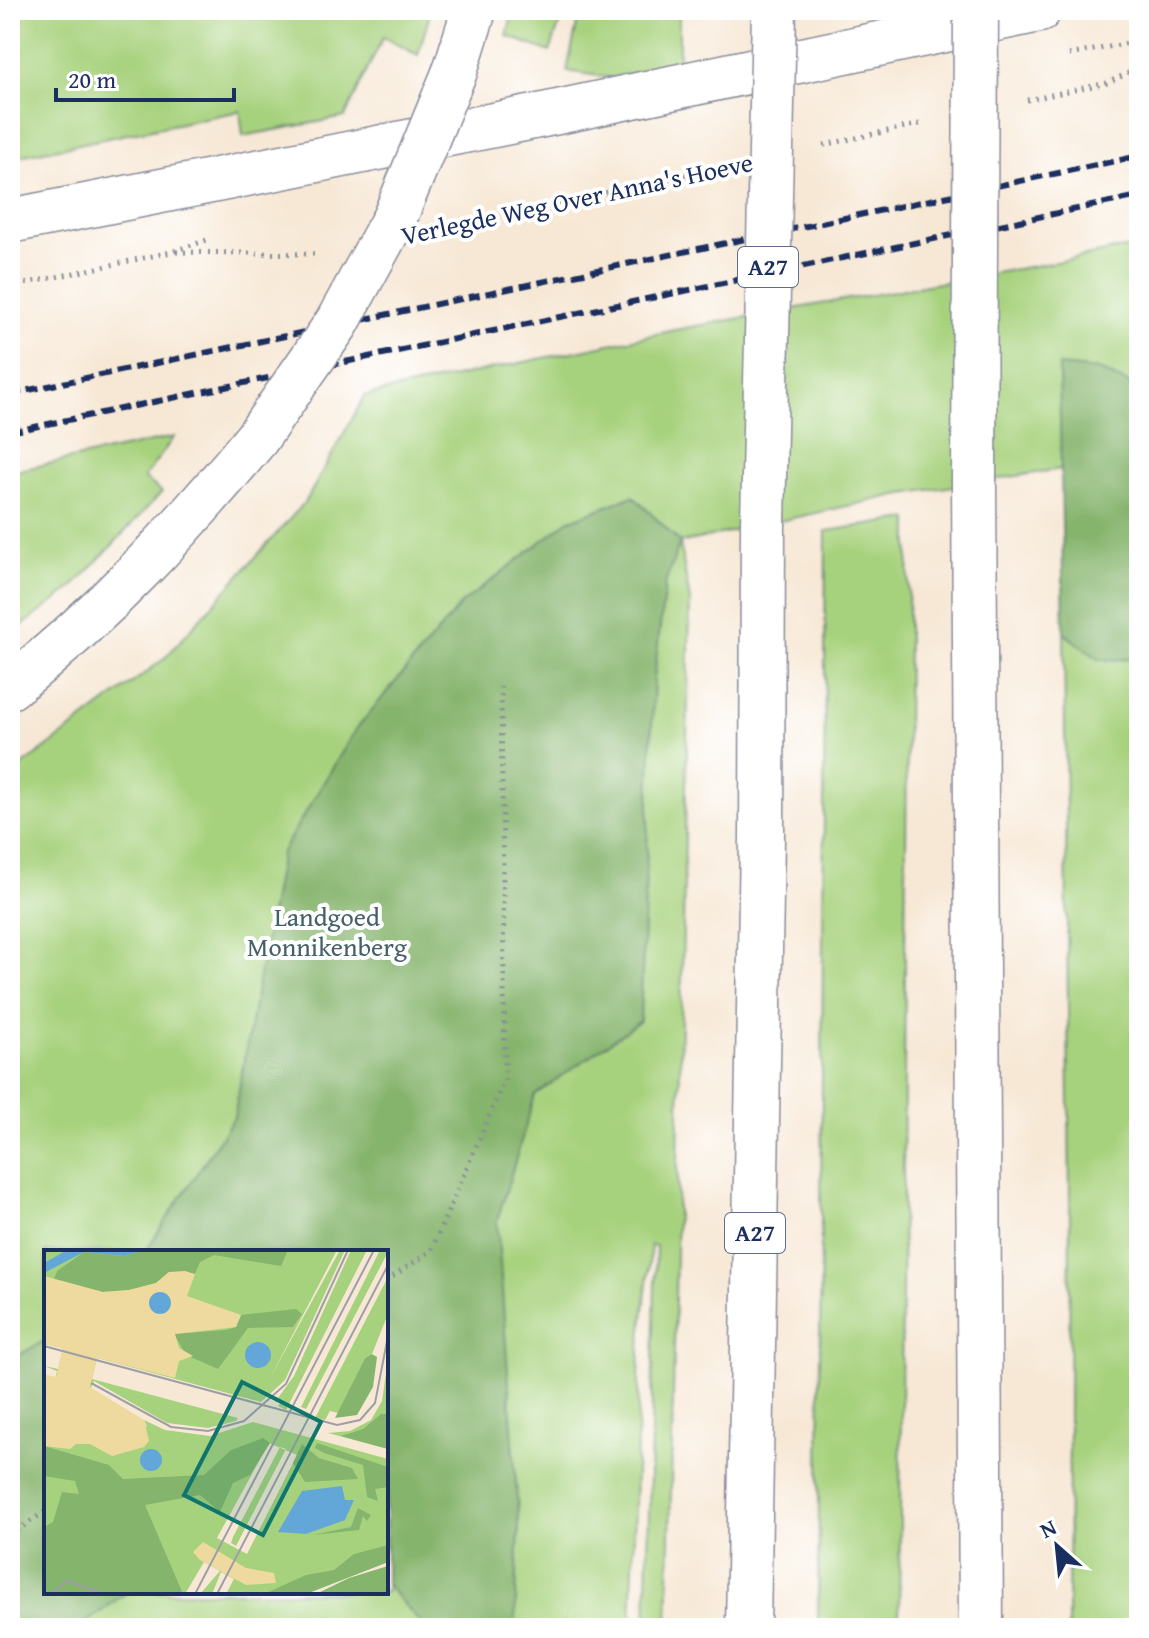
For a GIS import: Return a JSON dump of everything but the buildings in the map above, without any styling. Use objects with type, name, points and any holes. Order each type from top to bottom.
[{"type":"main road","points":[[10,687],[127,586],[194,515],[257,438],[337,323],[395,217],[455,71],[474,10]]},
{"type":"main road","name":"A27","points":[[748,1628],[762,839],[763,524],[774,10]]},
{"type":"main road","points":[[976,10],[974,482],[981,1628]]},
{"type":"main road","points":[[10,221],[534,117],[1039,10]]},
{"type":"path","points":[[1015,103],[1107,83],[1139,68]]},
{"type":"path","points":[[815,147],[938,120]]},
{"type":"path","name":"Verlegde Weg Over Anna's Hoeve","points":[[446,227],[723,167]]},
{"type":"path","points":[[10,287],[171,252],[323,254]]},
{"type":"path","points":[[388,1280],[431,1251],[505,1079],[501,687]]},
{"type":"path","points":[[10,1535],[44,1512]]},
{"type":"green space","points":[[10,10],[431,10],[418,55],[383,37],[345,117],[243,136],[240,111],[10,158]]},
{"type":"green space","points":[[513,10],[564,10],[550,52],[507,36]]},
{"type":"green space","points":[[580,10],[679,10],[679,63],[612,78],[567,71]]},
{"type":"green space","name":"Landgoed Monnikenberg","points":[[1139,245],[1139,1628],[1068,1628],[1070,1200],[1064,633],[1076,642],[1061,469],[897,495],[680,543],[690,601],[668,1628],[646,1628],[656,1246],[651,1245],[640,1348],[631,1628],[10,1628],[10,775],[164,659],[306,501],[365,396],[680,329]]},
{"type":"green space","points":[[1059,366],[1099,370],[1139,388],[1139,659],[1100,660],[1064,633]]},
{"type":"green space","points":[[174,437],[144,478],[162,492],[72,588],[10,635],[10,472]]},
{"type":"green space","points":[[633,496],[680,542],[665,584],[654,679],[640,1021],[535,1095],[497,1221],[519,1525],[515,1624],[485,1628],[425,1628],[388,1586],[388,1250],[146,1250],[234,1117],[281,853],[356,729],[461,604],[568,521]]},
{"type":"green space","points":[[909,519],[899,1628],[818,1628],[826,531]]},
{"type":"green space","points":[[44,1341],[44,1594],[124,1594],[79,1628],[10,1628],[10,1360]]},
{"type":"railway","points":[[10,394],[1139,156]]},
{"type":"railway","points":[[10,432],[1139,196]]}]
